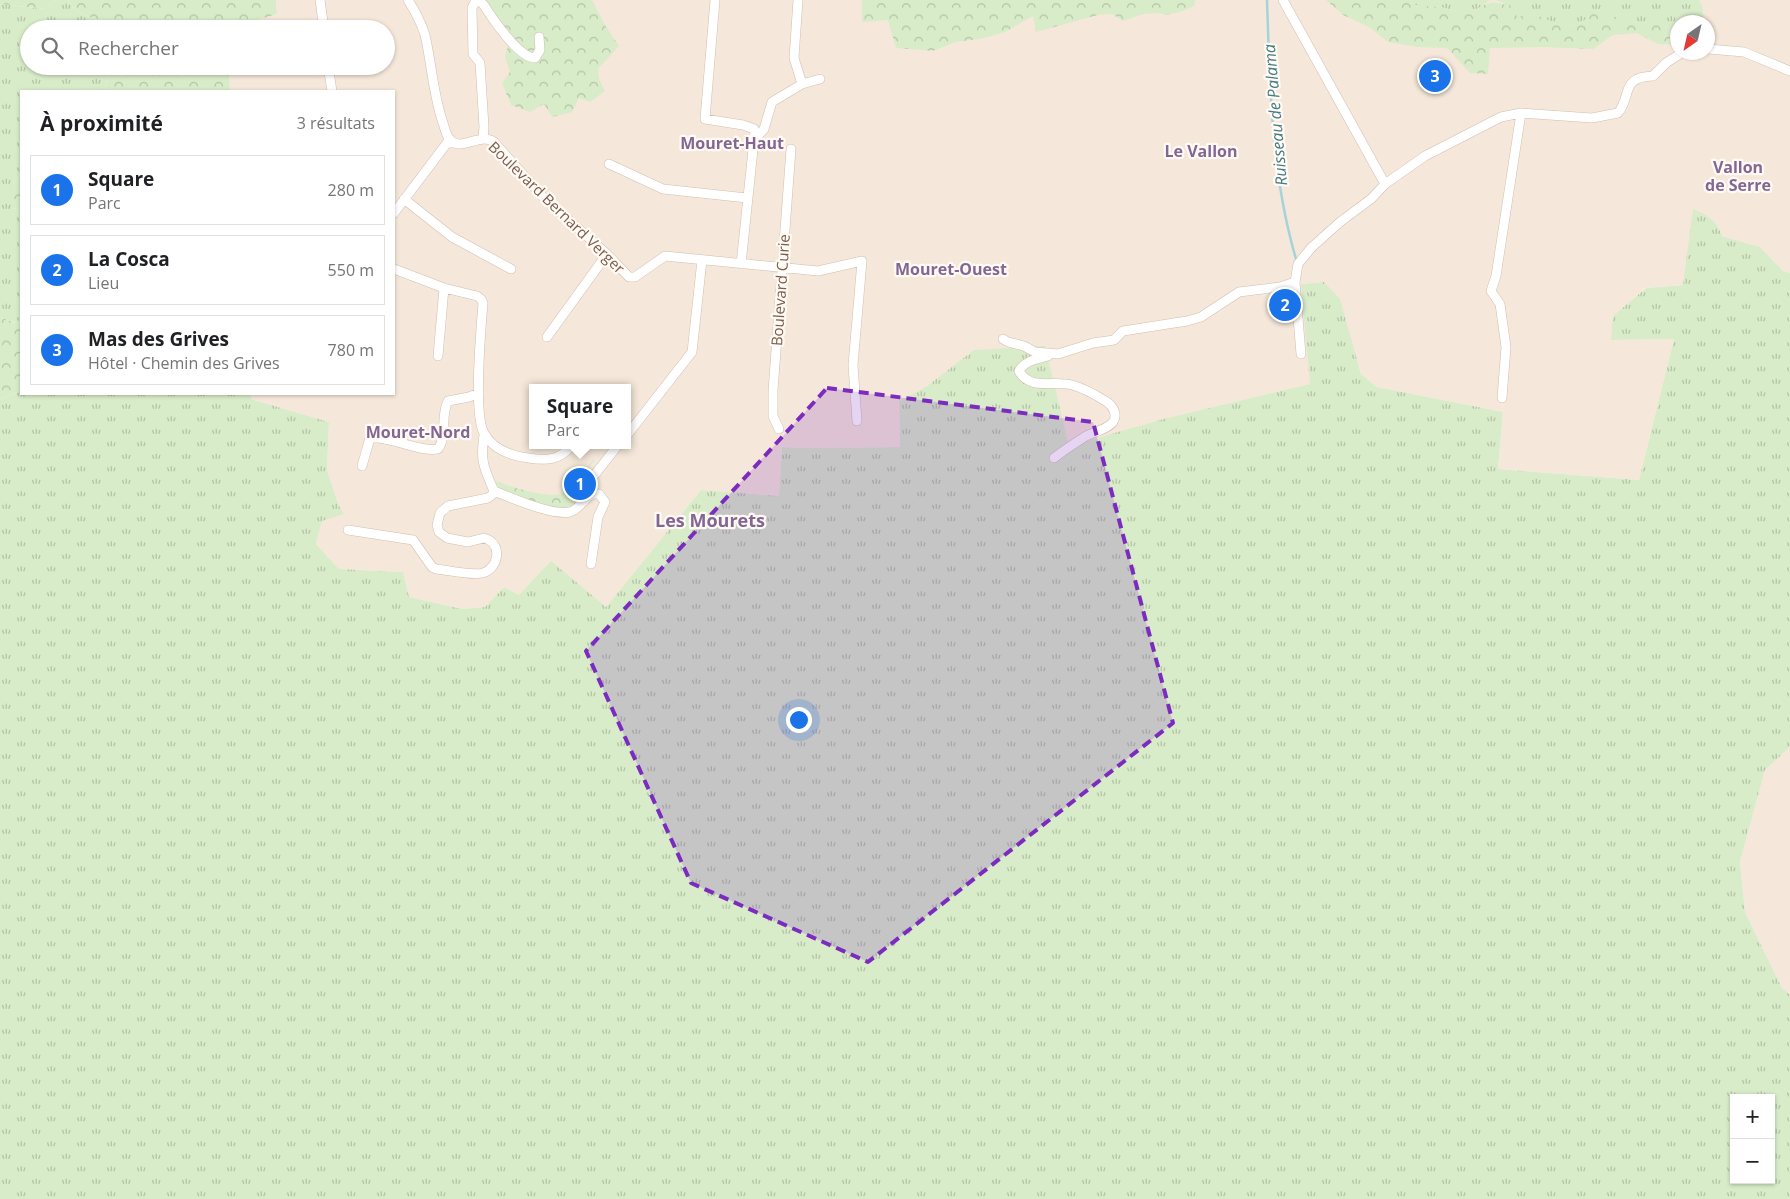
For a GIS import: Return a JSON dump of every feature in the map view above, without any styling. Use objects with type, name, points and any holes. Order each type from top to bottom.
[{"type":"street","points":[[320,0],[323,20]]},
{"type":"street","points":[[395,209],[450,139],[438,108],[424,34],[418,16],[408,0]]},
{"type":"street","points":[[715,0],[705,120],[743,125],[754,129],[740,264]]},
{"type":"street","points":[[798,0],[794,58],[802,84]]},
{"type":"street","points":[[1283,0],[1385,184]]},
{"type":"street","points":[[483,138],[480,62],[473,54],[472,45],[472,8],[474,4],[478,2],[483,4],[518,50],[528,57],[535,58],[540,52],[539,37]]},
{"type":"street","points":[[1715,50],[1744,52],[1790,71]]},
{"type":"street","points":[[1301,354],[1295,282],[1300,259],[1385,184],[1418,160],[1501,117],[1521,113],[1592,118],[1618,113],[1623,105],[1628,86],[1642,77],[1653,76],[1671,60]]},
{"type":"street","points":[[329,75],[332,90]]},
{"type":"street","points":[[754,140],[764,130],[772,102],[802,84],[820,79]]},
{"type":"street","points":[[1502,398],[1506,347],[1500,304],[1491,291],[1496,276],[1521,113]]},
{"type":"street","name":"Boulevard Bernard Verger","points":[[450,139],[456,144],[483,138],[494,142],[545,199],[630,277],[635,277],[665,256],[702,260]]},
{"type":"street","name":"Boulevard Curie","points":[[780,430],[773,416],[773,391],[791,149]]},
{"type":"street","points":[[609,164],[663,189],[747,198]]},
{"type":"street","points":[[404,199],[452,237],[511,269]]},
{"type":"street","points":[[547,337],[607,254]]},
{"type":"street","points":[[631,430],[692,352],[702,260],[818,271],[862,261],[853,365],[857,421]]},
{"type":"street","points":[[395,269],[444,288],[477,296],[481,299],[478,407],[484,435],[493,445],[514,456],[540,460],[557,458],[568,449]]},
{"type":"street","points":[[1054,458],[1085,437],[1112,424],[1115,419],[1114,410],[1109,403],[1085,389],[1070,384],[1036,384],[1028,382],[1019,371],[1021,366],[1093,343],[1114,340],[1123,331],[1201,317],[1238,292],[1280,287],[1295,282]]},
{"type":"street","points":[[438,356],[444,288]]},
{"type":"street","points":[[1003,339],[1024,346],[1034,352],[1058,354]]},
{"type":"street","points":[[362,466],[370,438],[385,439],[430,450],[438,449],[443,438],[445,408],[448,401],[479,393]]},
{"type":"street","points":[[484,435],[483,464],[494,491],[561,513],[577,509],[593,493],[599,494],[605,502],[598,517],[591,564]]},
{"type":"street","points":[[593,477],[615,449]]},
{"type":"street","points":[[348,530],[409,538],[416,542],[432,567],[482,573],[489,569],[496,559],[496,547],[493,542],[484,538],[468,542],[447,538],[439,532],[437,521],[440,513],[448,506],[488,498],[494,491]]},
{"type":"highlighted area","points":[[827,388],[1093,422],[1173,723],[868,962],[691,883],[586,651]]},
{"type":"shaded area","points":[[276,0],[1790,0],[1790,273],[1783,271],[1760,247],[1722,236],[1683,285],[1645,288],[1614,316],[1612,340],[1674,339],[1639,480],[1498,469],[1503,412],[1377,387],[1361,374],[1356,357],[1324,282],[1301,284],[1311,384],[1167,418],[1069,447],[947,372],[927,386],[899,401],[900,447],[782,447],[779,496],[701,490],[606,607],[519,595],[504,587],[485,607],[462,609],[409,597],[403,572],[339,569],[316,544],[322,521],[339,506],[327,470],[329,422],[251,399],[251,395],[395,395],[395,90],[230,90],[229,75],[395,75],[395,20],[258,20],[277,14]]},
{"type":"shaded area","points":[[1790,747],[1790,995],[1782,988],[1745,912],[1740,862],[1765,770]]},
{"type":"green space","points":[[0,0],[55,0],[44,9],[0,4]]},
{"type":"green space","points":[[55,0],[68,0],[75,10],[96,20],[20,20],[20,75],[110,75],[108,76],[104,90],[20,90],[20,176],[13,183],[14,208],[20,211],[20,320],[16,323],[0,317],[0,4],[44,9]]},
{"type":"green space","points":[[68,0],[276,0],[277,14],[258,20],[96,20],[75,10]]},
{"type":"green space","points":[[477,0],[592,0],[619,46],[598,69],[599,79],[605,91],[590,102],[579,98],[572,112],[552,117],[544,104],[530,112],[511,105],[502,83],[510,72],[505,57],[508,45],[485,17]]},
{"type":"green space","points":[[862,0],[1195,0],[1194,6],[1166,15],[1158,13],[1143,14],[1123,21],[1112,14],[1098,15],[1036,32],[1033,16],[1005,32],[980,39],[956,42],[933,51],[896,48],[888,20],[862,22]]},
{"type":"green space","points":[[1326,0],[1410,0],[1413,5],[1440,7],[1470,14],[1486,4],[1494,2],[1514,7],[1517,17],[1532,13],[1562,26],[1578,25],[1597,10],[1609,13],[1625,23],[1659,22],[1670,29],[1670,45],[1658,44],[1637,33],[1613,35],[1593,49],[1544,47],[1490,48],[1488,74],[1470,73],[1447,48],[1417,47],[1388,42],[1369,27],[1343,15]]},
{"type":"green space","points":[[1410,0],[1490,0],[1470,14],[1440,7],[1413,5]]},
{"type":"green space","points":[[1496,0],[1699,0],[1703,15],[1670,15],[1670,29],[1659,22],[1625,23],[1609,13],[1597,10],[1578,25],[1562,26],[1532,13],[1517,17],[1513,7]]},
{"type":"green space","points":[[229,75],[230,90],[104,90],[108,76]]},
{"type":"green space","points":[[20,176],[20,211],[14,208],[6,195]]},
{"type":"green space","points":[[1693,209],[1711,219],[1722,236],[1760,247],[1783,271],[1790,273],[1790,747],[1765,770],[1740,862],[1745,912],[1782,988],[1790,995],[1790,1199],[0,1199],[0,399],[20,391],[20,395],[251,395],[251,399],[329,422],[327,470],[339,506],[344,514],[322,521],[316,544],[339,569],[403,572],[409,597],[462,609],[485,607],[504,587],[519,595],[551,561],[606,607],[701,490],[779,496],[782,447],[900,447],[899,401],[927,386],[974,350],[1045,346],[1069,446],[1167,418],[1310,384],[1301,284],[1324,282],[1340,299],[1361,374],[1377,387],[1503,412],[1498,469],[1639,480],[1674,339],[1611,340],[1613,316],[1646,288],[1683,285]]},
{"type":"green space","points":[[0,317],[15,323],[20,320],[20,391],[0,399]]},
{"type":"green space","points":[[593,460],[583,474],[587,481],[585,497],[571,508],[554,510],[503,491],[496,483],[497,481],[516,488],[553,495],[568,489]]},
{"type":"waterway","name":"Ruisseau de Palama","points":[[1267,0],[1273,130],[1281,195],[1296,259]]},
{"type":"place","name":"Mas des Grives","points":[[1435,76]]},
{"type":"place","name":"La Cosca","points":[[1285,305]]},
{"type":"place","name":"Square","points":[[580,484]]},
{"type":"district","name":"Mouret-Haut","points":[[732,143]]},
{"type":"district","name":"Le Vallon","points":[[1201,151]]},
{"type":"district","name":"Vallon de Serre","points":[[1738,176]]},
{"type":"district","name":"Mouret-Ouest","points":[[951,269]]},
{"type":"district","name":"Mouret-Nord","points":[[418,432]]},
{"type":"district","name":"Les Mourets","points":[[710,520]]}]
